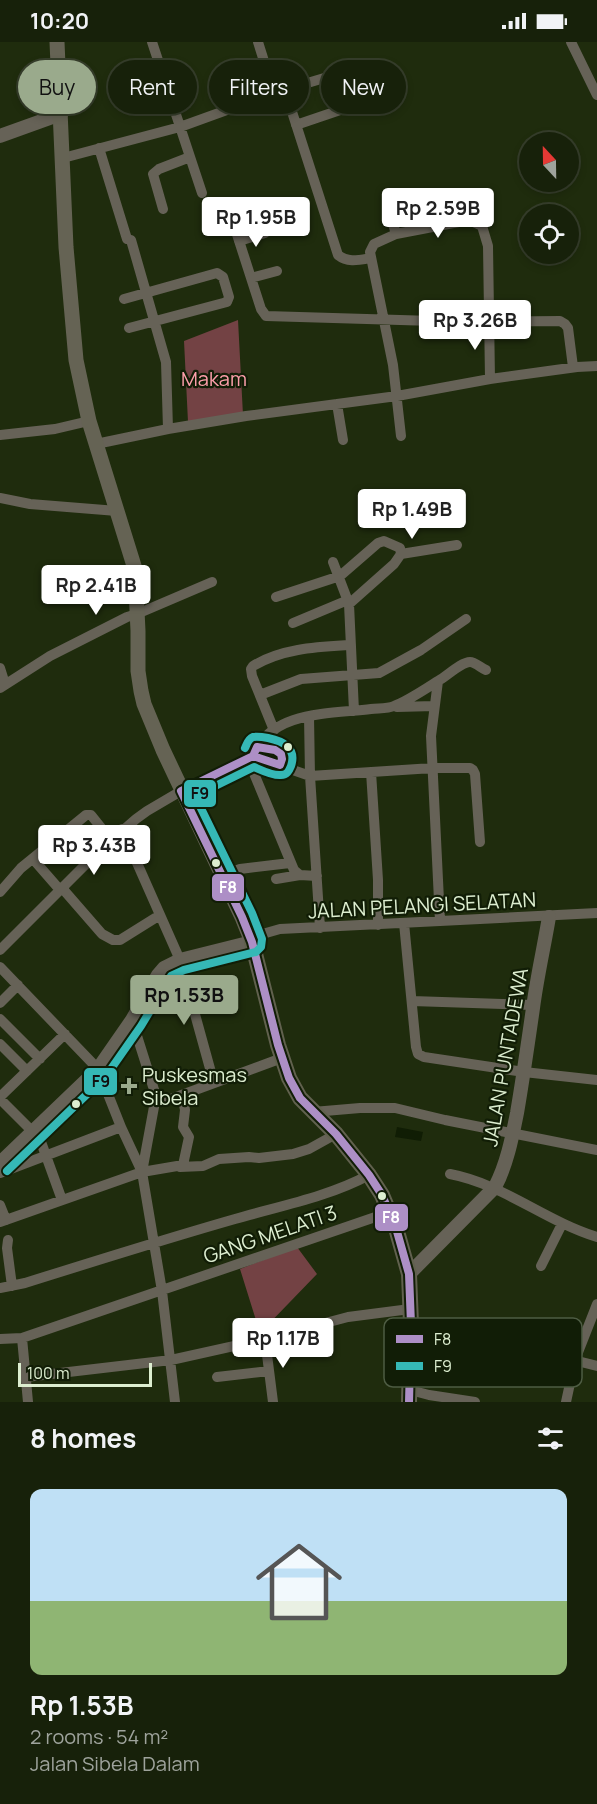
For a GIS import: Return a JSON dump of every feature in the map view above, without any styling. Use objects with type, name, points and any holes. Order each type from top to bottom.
[{"type":"main road","points":[[57,42],[58,60]]},
{"type":"main road","points":[[61,114],[66,247],[76,360],[89,421],[135,569],[139,677],[144,704],[181,791],[252,942],[289,1078],[300,1098],[336,1134],[369,1175],[390,1212],[409,1274],[410,1316]]},
{"type":"street","points":[[152,42],[202,193]]},
{"type":"street","points":[[258,42],[266,60]]},
{"type":"street","points":[[571,42],[597,95]]},
{"type":"street","points":[[296,125],[352,106],[341,72],[309,81]]},
{"type":"street","points":[[0,136],[61,114]]},
{"type":"street","points":[[63,158],[180,127],[216,114]]},
{"type":"street","points":[[290,114],[338,255],[349,260],[370,258]]},
{"type":"street","points":[[99,148],[163,352],[168,373],[168,429]]},
{"type":"street","points":[[163,209],[153,178],[154,172],[190,157]]},
{"type":"street","points":[[387,204],[396,234]]},
{"type":"street","points":[[224,220],[232,220],[266,316],[383,321],[560,321],[568,328],[573,368]]},
{"type":"street","points":[[400,436],[393,365],[370,258],[374,244],[396,234],[469,220],[482,226],[488,246],[490,379]]},
{"type":"street","points":[[239,241],[265,232]]},
{"type":"street","points":[[251,278],[277,271]]},
{"type":"street","points":[[124,299],[217,273],[223,277],[230,297],[227,302],[129,328]]},
{"type":"street","points":[[96,444],[168,429],[397,396],[490,379],[597,366]]},
{"type":"street","points":[[337,404],[343,440]]},
{"type":"street","points":[[0,435],[55,429],[89,421]]},
{"type":"street","points":[[0,498],[30,504],[117,511]]},
{"type":"street","points":[[276,597],[340,576],[378,543],[384,541],[397,546],[401,554]]},
{"type":"street","points":[[293,623],[348,602],[387,571],[401,554],[457,545]]},
{"type":"street","points":[[333,562],[348,602],[354,711]]},
{"type":"street","points":[[0,668],[2,686],[50,656],[127,617],[212,582]]},
{"type":"street","points":[[260,695],[301,679],[379,673],[421,650],[466,619]]},
{"type":"street","points":[[274,730],[251,672],[255,664],[290,651],[351,645]]},
{"type":"street","points":[[394,707],[465,663],[473,662],[486,670]]},
{"type":"street","points":[[438,681],[431,736],[440,921]]},
{"type":"street","points":[[0,950],[122,829],[181,791],[251,757],[264,738],[274,730],[289,722],[309,716],[394,707],[434,706]]},
{"type":"street","points":[[309,716],[310,776],[320,928]]},
{"type":"street","points":[[251,757],[310,776],[433,768],[473,770],[480,842]]},
{"type":"street","points":[[251,757],[290,863],[300,875]]},
{"type":"street","points":[[371,772],[378,880],[378,925]]},
{"type":"street","points":[[0,892],[21,868],[89,815],[111,840]]},
{"type":"street","points":[[122,829],[180,960],[214,1083]]},
{"type":"street","points":[[33,859],[102,934],[114,940],[120,940],[160,915]]},
{"type":"street","points":[[222,876],[240,869],[290,863]]},
{"type":"street","points":[[276,879],[300,875],[318,876]]},
{"type":"street","name":"JALAN PELANGI SELATAN","points":[[252,942],[272,931],[597,914]]},
{"type":"street","name":"JALAN PUNTADEWA","points":[[409,1274],[495,1188],[505,1164],[525,1072],[533,1005],[549,917]]},
{"type":"street","points":[[404,923],[418,1054],[424,1057],[525,1072],[597,1080]]},
{"type":"street","points":[[0,1163],[98,1069],[164,968],[180,960],[252,942]]},
{"type":"street","points":[[0,967],[98,1069],[121,1128],[142,1172],[162,1291],[175,1402]]},
{"type":"street","points":[[0,1003],[18,985]]},
{"type":"street","points":[[412,1002],[533,1005]]},
{"type":"street","points":[[0,1019],[40,1059]]},
{"type":"street","points":[[132,1020],[156,1096],[142,1172]]},
{"type":"street","points":[[62,1200],[34,1130],[0,1098],[65,1034]]},
{"type":"street","points":[[0,1044],[27,1071]]},
{"type":"street","points":[[156,1102],[183,1095],[282,1058]]},
{"type":"street","points":[[180,1167],[183,1165],[189,1137],[183,1127],[185,1110],[183,1095]]},
{"type":"street","points":[[313,1112],[354,1108],[395,1108],[597,1150]]},
{"type":"street","points":[[0,1173],[121,1128]]},
{"type":"street","points":[[0,1205],[3,1221],[142,1172],[202,1166],[219,1160],[249,1156],[259,1158],[293,1154],[309,1149],[336,1134]]},
{"type":"street","points":[[450,1174],[479,1181],[562,1224],[597,1237]]},
{"type":"street","points":[[0,1288],[344,1187],[369,1175]]},
{"type":"street","name":"GANG MELATI 3","points":[[0,1339],[22,1338],[390,1212]]},
{"type":"street","points":[[541,1266],[562,1224]]},
{"type":"street","points":[[5,1246],[12,1286]]},
{"type":"street","points":[[582,1342],[597,1304]]},
{"type":"street","points":[[26,1377],[171,1360],[348,1317],[410,1316],[418,1318]]},
{"type":"street","points":[[22,1338],[28,1402]]},
{"type":"street","points":[[265,1339],[273,1402]]},
{"type":"street","points":[[582,1362],[597,1366]]},
{"type":"street","points":[[217,1377],[269,1371]]},
{"type":"street","points":[[566,1402],[569,1387]]},
{"type":"street","points":[[410,1396],[475,1402]]},
{"type":"green space","name":"Makam","points":[[238,320],[243,415],[188,422],[184,341]]},
{"type":"green space","points":[[297,1247],[317,1274],[260,1333],[240,1269]]},
{"type":"shaded area","points":[[397,1127],[423,1132],[421,1141],[395,1137]]},
{"type":"transit line","name":"F9","points":[[7,1171],[106,1076],[141,1026],[171,976],[184,970],[256,952],[261,947],[262,939],[252,913],[195,796],[254,767],[271,774],[281,775],[288,772],[291,766],[290,750],[283,743],[274,739],[253,737],[245,748]]},
{"type":"transit line","name":"F8","points":[[257,747],[275,750],[281,754],[280,765],[253,756],[257,747]]},
{"type":"transit line","name":"F8","points":[[253,756],[181,791],[252,942],[278,1045],[289,1078],[300,1098],[336,1134],[382,1195],[396,1228],[409,1274],[411,1318]]},
{"type":"transit line","name":"F8","points":[[409,1387],[409,1402]]},
{"type":"place","name":"Puskesmas Sibela","points":[[129,1086]]}]
